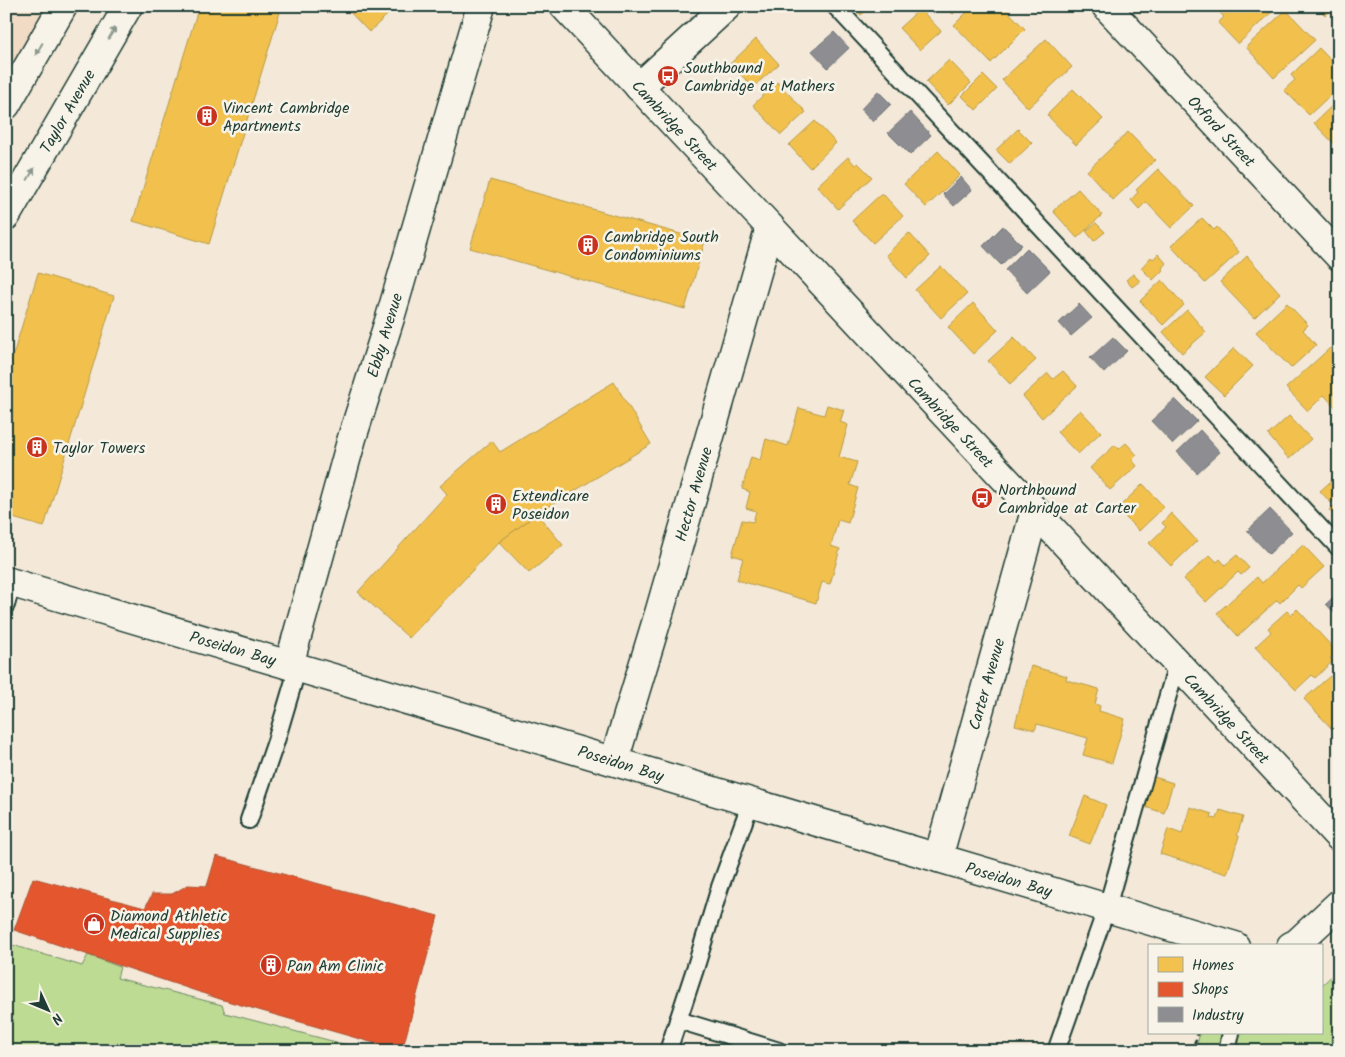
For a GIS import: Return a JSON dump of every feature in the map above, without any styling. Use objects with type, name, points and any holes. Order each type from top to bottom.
[{"type":"street","points":[[10,90],[63,6]]},
{"type":"street","name":"Taylor Avenue","points":[[6,216],[128,6]]},
{"type":"street","name":"Ebby Avenue","points":[[293,666],[352,438],[390,318],[481,6]]},
{"type":"street","name":"Cambridge Street","points":[[564,6],[1339,837]]},
{"type":"street","points":[[639,87],[727,6]]},
{"type":"street","name":"Oxford Street","points":[[1106,6],[1339,256]]},
{"type":"street","name":"Hector Avenue","points":[[614,761],[770,227]]},
{"type":"street","name":"Carter Avenue","points":[[938,858],[1034,511]]},
{"type":"street","name":"Poseidon Bay","points":[[8,589],[293,666],[1228,944]]},
{"type":"street","points":[[1295,944],[1339,904]]},
{"type":"lane","points":[[834,6],[1339,548]]},
{"type":"lane","points":[[1056,1051],[1106,907],[1177,664]]},
{"type":"lane","points":[[249,820],[276,742],[293,666]]},
{"type":"lane","points":[[668,1051],[699,958],[718,892],[751,802]]},
{"type":"lane","points":[[678,1020],[779,1051]]},
{"type":"lane","points":[[1226,1051],[1231,1034]]},
{"type":"path","points":[[1192,1051],[1198,1034]]},
{"type":"shaded area","points":[[6,6],[63,6],[6,105]]},
{"type":"green space","points":[[6,943],[82,966],[88,955],[120,967],[117,978],[222,1005],[225,1013],[370,1051],[6,1051]]},
{"type":"green space","points":[[1339,969],[1339,1051],[1195,1051],[1200,1034],[1322,1034],[1322,985]]},
{"type":"building: Homes","name":"Vincent Cambridge Apartments","points":[[199,6],[262,6],[280,12],[209,244],[133,221]]},
{"type":"building: Homes","points":[[344,6],[397,6],[369,32]]},
{"type":"building: Homes","points":[[852,6],[871,6],[861,15]]},
{"type":"building: Homes","points":[[945,6],[961,6],[953,14]]},
{"type":"building: Homes","points":[[973,6],[994,6],[998,11],[1003,6],[1025,29],[991,63],[954,25]]},
{"type":"building: Homes","points":[[1213,6],[1278,6],[1238,44],[1218,23],[1224,17]]},
{"type":"building: Homes","points":[[1317,6],[1334,6],[1325,15]]},
{"type":"building: Homes","points":[[920,9],[941,31],[920,50],[899,28]]},
{"type":"building: Homes","points":[[1286,10],[1315,40],[1274,78],[1246,47]]},
{"type":"building: Homes","points":[[756,39],[779,64],[753,87],[730,64]]},
{"type":"building: Homes","points":[[1046,39],[1072,67],[1028,108],[1002,80]]},
{"type":"building: Homes","points":[[1319,48],[1339,69],[1339,87],[1309,115],[1284,90],[1295,80],[1291,75]]},
{"type":"building: Homes","points":[[949,60],[971,83],[948,105],[926,82]]},
{"type":"building: Homes","points":[[983,75],[997,89],[976,110],[962,96]]},
{"type":"building: Homes","points":[[777,82],[806,112],[781,135],[753,105]]},
{"type":"building: Homes","points":[[1073,89],[1103,119],[1076,145],[1047,115]]},
{"type":"building: Homes","points":[[1339,99],[1339,149],[1314,123]]},
{"type":"building: Homes","points":[[815,121],[836,143],[810,168],[789,145]]},
{"type":"building: Homes","points":[[1018,129],[1032,143],[1010,164],[996,150]]},
{"type":"building: Homes","points":[[1128,132],[1155,160],[1113,200],[1087,171]]},
{"type":"building: Homes","points":[[938,151],[960,175],[926,207],[904,184]]},
{"type":"building: Homes","points":[[848,157],[855,165],[858,163],[872,177],[838,209],[817,186]]},
{"type":"building: Homes","points":[[1158,169],[1194,206],[1171,228],[1146,202],[1139,209],[1131,200],[1138,192],[1136,190]]},
{"type":"building: Homes","name":"Cambridge South Condominiums","points":[[490,180],[705,241],[685,309],[470,248]]},
{"type":"building: Homes","points":[[1078,189],[1102,215],[1077,238],[1053,211]]},
{"type":"building: Homes","points":[[882,193],[903,216],[873,243],[852,221]]},
{"type":"building: Homes","points":[[1202,218],[1214,230],[1217,227],[1239,252],[1205,283],[1171,246]]},
{"type":"building: Homes","points":[[1096,223],[1105,232],[1094,241],[1086,231]]},
{"type":"building: Homes","points":[[909,233],[930,256],[907,278],[886,255]]},
{"type":"building: Homes","points":[[1158,254],[1166,263],[1162,268],[1163,270],[1153,280],[1141,268],[1151,257],[1153,259]]},
{"type":"building: Homes","points":[[1247,256],[1280,293],[1254,318],[1220,282]]},
{"type":"building: Homes","points":[[941,266],[967,294],[941,318],[915,290]]},
{"type":"building: Homes","name":"Taylor Towers","points":[[38,273],[114,296],[44,527],[6,516],[6,378]]},
{"type":"building: Homes","points":[[1133,274],[1140,281],[1132,287],[1126,280]]},
{"type":"building: Homes","points":[[1162,280],[1184,305],[1163,325],[1140,301]]},
{"type":"building: Homes","points":[[973,303],[998,330],[973,354],[948,327]]},
{"type":"building: Homes","points":[[1287,303],[1308,325],[1303,330],[1316,345],[1291,368],[1256,332]]},
{"type":"building: Homes","points":[[1187,310],[1206,332],[1182,353],[1163,332]]},
{"type":"building: Homes","points":[[1014,337],[1036,360],[1010,384],[988,361]]},
{"type":"building: Homes","points":[[1234,348],[1253,366],[1224,395],[1205,377]]},
{"type":"building: Homes","points":[[1330,348],[1339,358],[1339,409],[1324,395],[1308,411],[1286,388]]},
{"type":"building: Homes","points":[[1063,371],[1077,386],[1042,418],[1023,396],[1048,373],[1053,379]]},
{"type":"building: Homes","name":"Extendicare Poseidon","points":[[614,382],[651,444],[537,514],[499,542],[409,638],[358,592],[447,494],[440,486],[492,441],[500,452]]},
{"type":"building: Homes","points":[[827,405],[844,410],[840,422],[848,425],[839,457],[857,462],[850,485],[858,488],[848,523],[838,520],[831,546],[840,549],[830,584],[822,582],[816,603],[737,580],[743,558],[732,555],[742,520],[753,522],[756,511],[746,508],[750,492],[742,489],[751,457],[760,460],[766,439],[788,446],[799,408],[824,415]]},
{"type":"building: Homes","points":[[1080,410],[1101,432],[1078,454],[1057,432]]},
{"type":"building: Homes","points":[[1289,416],[1311,439],[1289,459],[1268,435]]},
{"type":"building: Homes","points":[[1126,443],[1137,455],[1132,460],[1137,466],[1110,490],[1090,468],[1115,445],[1119,449]]},
{"type":"building: Homes","points":[[1339,474],[1339,496],[1331,503],[1320,491]]},
{"type":"building: Homes","points":[[1143,484],[1164,507],[1139,531],[1117,509]]},
{"type":"building: Homes","points":[[1339,502],[1339,520],[1329,510]]},
{"type":"building: Homes","points":[[1171,513],[1197,541],[1171,566],[1149,543],[1166,527],[1162,523]]},
{"type":"building: Homes","points":[[537,514],[563,545],[529,573],[499,542]]},
{"type":"building: Homes","points":[[1303,545],[1324,567],[1301,588],[1298,585],[1280,603],[1277,600],[1238,636],[1217,613],[1257,577],[1262,583]]},
{"type":"building: Homes","points":[[1210,555],[1217,562],[1220,559],[1225,565],[1237,555],[1249,568],[1241,575],[1238,572],[1206,602],[1184,579]]},
{"type":"building: Homes","points":[[1297,609],[1337,652],[1330,658],[1333,661],[1315,678],[1312,675],[1296,690],[1255,647],[1271,632],[1268,628],[1287,611],[1291,615]]},
{"type":"building: Homes","points":[[1031,666],[1067,676],[1066,680],[1099,689],[1095,704],[1100,706],[1099,711],[1125,719],[1112,763],[1083,755],[1088,738],[1037,724],[1035,730],[1015,725]]},
{"type":"building: Homes","points":[[1330,676],[1339,685],[1339,729],[1335,732],[1304,699]]},
{"type":"building: Homes","points":[[1148,775],[1173,783],[1164,813],[1139,805]]},
{"type":"building: Homes","points":[[1085,796],[1106,805],[1090,844],[1069,836]]},
{"type":"building: Homes","points":[[1190,807],[1212,814],[1211,818],[1217,819],[1220,810],[1243,817],[1227,874],[1160,854],[1168,829],[1182,834]]},
{"type":"building: Shops","name":"Pan Am Clinic","points":[[216,856],[438,916],[402,1051],[220,999],[14,930],[33,878],[145,908],[152,894],[172,894],[188,885],[207,886]]},
{"type":"building: Industry","points":[[834,32],[849,48],[828,68],[812,51]]},
{"type":"building: Industry","points":[[878,91],[891,104],[873,122],[861,109]]},
{"type":"building: Industry","points":[[910,112],[931,135],[910,155],[888,133]]},
{"type":"building: Industry","points":[[961,177],[972,190],[954,206],[943,194]]},
{"type":"building: Industry","points":[[1003,226],[1022,245],[1001,265],[983,246]]},
{"type":"building: Industry","points":[[1027,248],[1050,271],[1027,293],[1005,270]]},
{"type":"building: Industry","points":[[1079,304],[1092,318],[1071,336],[1059,323]]},
{"type":"building: Industry","points":[[1113,337],[1127,351],[1104,373],[1090,358]]},
{"type":"building: Industry","points":[[1175,399],[1197,421],[1173,444],[1151,421]]},
{"type":"building: Industry","points":[[1200,430],[1220,452],[1197,473],[1177,452]]},
{"type":"building: Industry","points":[[1270,509],[1292,532],[1269,554],[1247,531]]},
{"type":"building: Industry","points":[[1339,592],[1339,618],[1326,604]]},
{"type":"place","name":"Southbound Cambridge at Mathers","points":[[668,76]]},
{"type":"place","name":"Vincent Cambridge Apartments","points":[[207,116]]},
{"type":"place","name":"Cambridge South Condominiums","points":[[588,245]]},
{"type":"place","name":"Taylor Towers","points":[[37,447]]},
{"type":"place","name":"Northbound Cambridge at Carter","points":[[982,498]]},
{"type":"place","name":"Extendicare Poseidon","points":[[496,504]]},
{"type":"place","name":"Diamond Athletic Medical Supplies","points":[[94,924]]},
{"type":"place","name":"Pan Am Clinic","points":[[271,965]]}]
